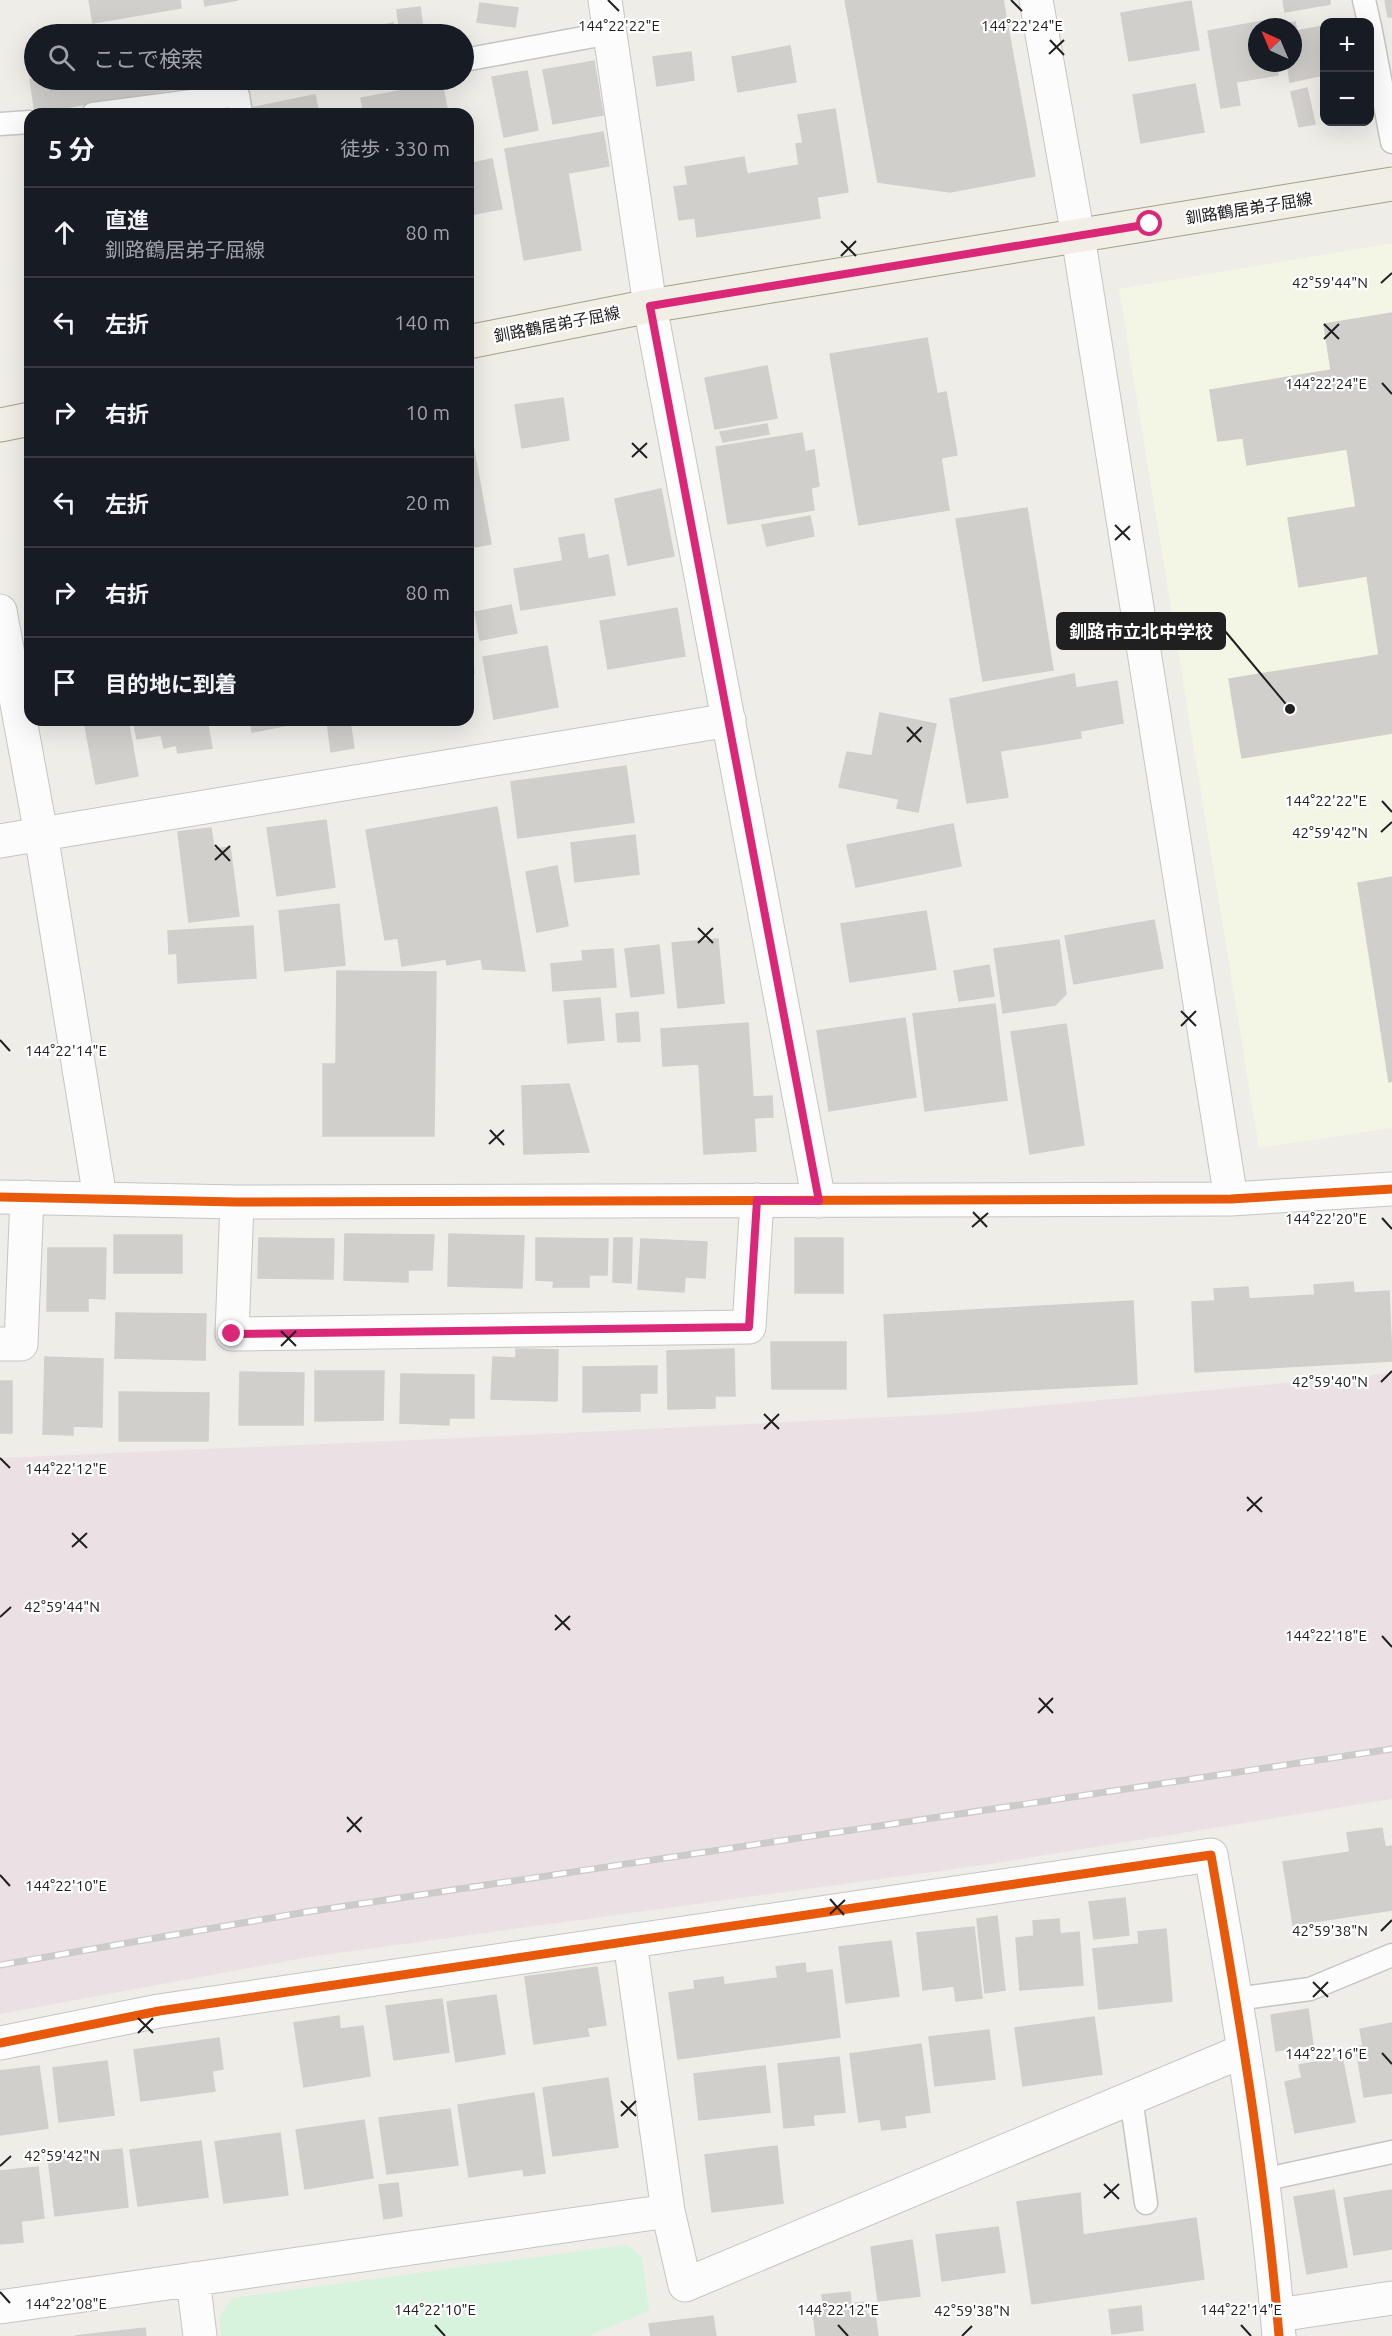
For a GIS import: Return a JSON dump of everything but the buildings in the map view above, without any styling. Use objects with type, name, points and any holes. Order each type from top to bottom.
[{"type":"main road","name":"釧路鶴居弟子屈線","points":[[474,341],[650,306],[1392,184]]},
{"type":"main road","points":[[0,424],[24,420]]},
{"type":"street","points":[[605,0],[650,306],[819,1201]]},
{"type":"street","points":[[1036,0],[1078,236],[1231,1199]]},
{"type":"street","points":[[0,611],[41,834],[100,1198]]},
{"type":"street","points":[[0,841],[729,720]]},
{"type":"street","points":[[0,1344],[21,1344],[14,1197],[237,1202],[1231,1199],[1392,1189]]},
{"type":"street","points":[[237,1202],[232,1334],[749,1327],[757,1200]]},
{"type":"street","points":[[0,2043],[159,2011],[1211,1855],[1244,2051],[1279,2326],[1392,2298]]},
{"type":"street","points":[[630,1942],[668,2211],[685,2285],[1244,2051]]},
{"type":"street","points":[[0,2307],[668,2211]]},
{"type":"street","points":[[193,2279],[200,2336]]},
{"type":"lane","points":[[1364,0],[1368,18]]},
{"type":"lane","points":[[474,58],[610,33]]},
{"type":"lane","points":[[1374,49],[1392,141]]},
{"type":"lane","points":[[139,108],[238,95],[240,108]]},
{"type":"lane","points":[[0,124],[24,122]]},
{"type":"lane","points":[[1236,1999],[1310,1989],[1392,1955]]},
{"type":"lane","points":[[1131,2098],[1146,2203]]},
{"type":"lane","points":[[1262,2180],[1392,2152]]},
{"type":"shaded area","points":[[1392,243],[1392,1128],[1259,1148],[1119,289]]},
{"type":"shaded area","points":[[1392,1373],[1392,1799],[990,1864],[309,1957],[0,2014],[0,1458],[950,1414]]},
{"type":"shaded area","points":[[627,2245],[642,2257],[649,2311],[588,2336],[221,2336],[219,2318],[232,2298]]},
{"type":"railway","points":[[0,1965],[306,1912],[1392,1749]]},
{"type":"cycle path","points":[[0,1197],[237,1202],[1231,1199],[1392,1189]]},
{"type":"cycle path","points":[[0,2043],[159,2011],[1211,1855],[1259,2155],[1279,2336]]},
{"type":"place","name":"釧路市立北中学校","points":[[1290,709]]},
{"type":"route","points":[[232,1334],[749,1327],[757,1200],[819,1201],[650,306],[1150,224]]}]
